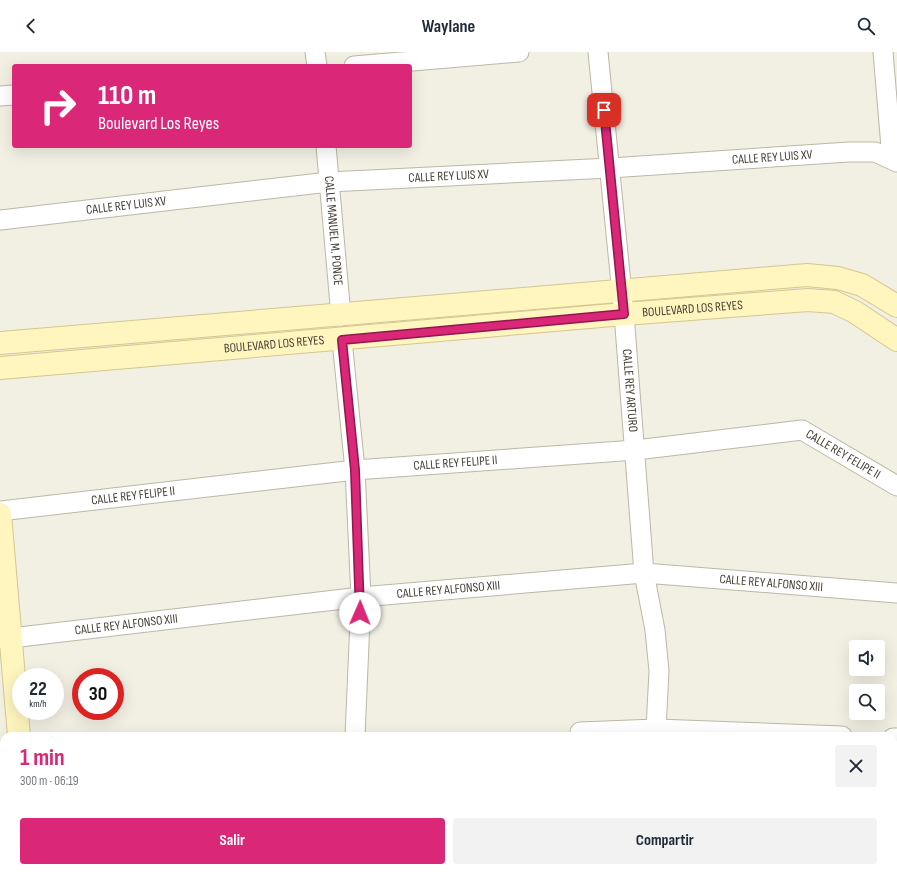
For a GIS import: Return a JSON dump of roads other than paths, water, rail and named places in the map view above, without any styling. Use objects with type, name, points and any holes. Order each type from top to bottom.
[{"type":"main road","name":"BOULEVARD LOS REYES","points":[[0,344],[808,276],[838,278],[862,285],[897,306]]},
{"type":"main road","name":"BOULEVARD LOS REYES","points":[[0,368],[342,340],[624,314],[808,300],[834,302],[855,312],[897,340]]},
{"type":"main road","points":[[0,512],[6,638],[18,732]]},
{"type":"street","points":[[315,52],[317,64]]},
{"type":"street","points":[[378,64],[519,52]]},
{"type":"street","name":"CALLE REY ARTURO","points":[[598,52],[622,291],[636,450],[644,573],[655,630],[659,671],[656,729]]},
{"type":"street","points":[[883,52],[894,160]]},
{"type":"street","points":[[0,96],[12,95]]},
{"type":"street","name":"CALLE MANUEL M. PONCE","points":[[326,148],[340,316]]},
{"type":"street","name":"CALLE REY LUIS XV","points":[[0,220],[329,182],[610,168],[849,152],[875,152],[894,160]]},
{"type":"street","points":[[342,340],[355,470],[361,597],[355,732]]},
{"type":"street","name":"CALLE REY FELIPE II","points":[[0,512],[355,470],[636,450],[802,430],[897,486]]},
{"type":"street","name":"CALLE REY ALFONSO XIII","points":[[6,638],[361,597],[644,573],[897,593]]},
{"type":"street","points":[[610,732],[656,729],[694,732]]}]
